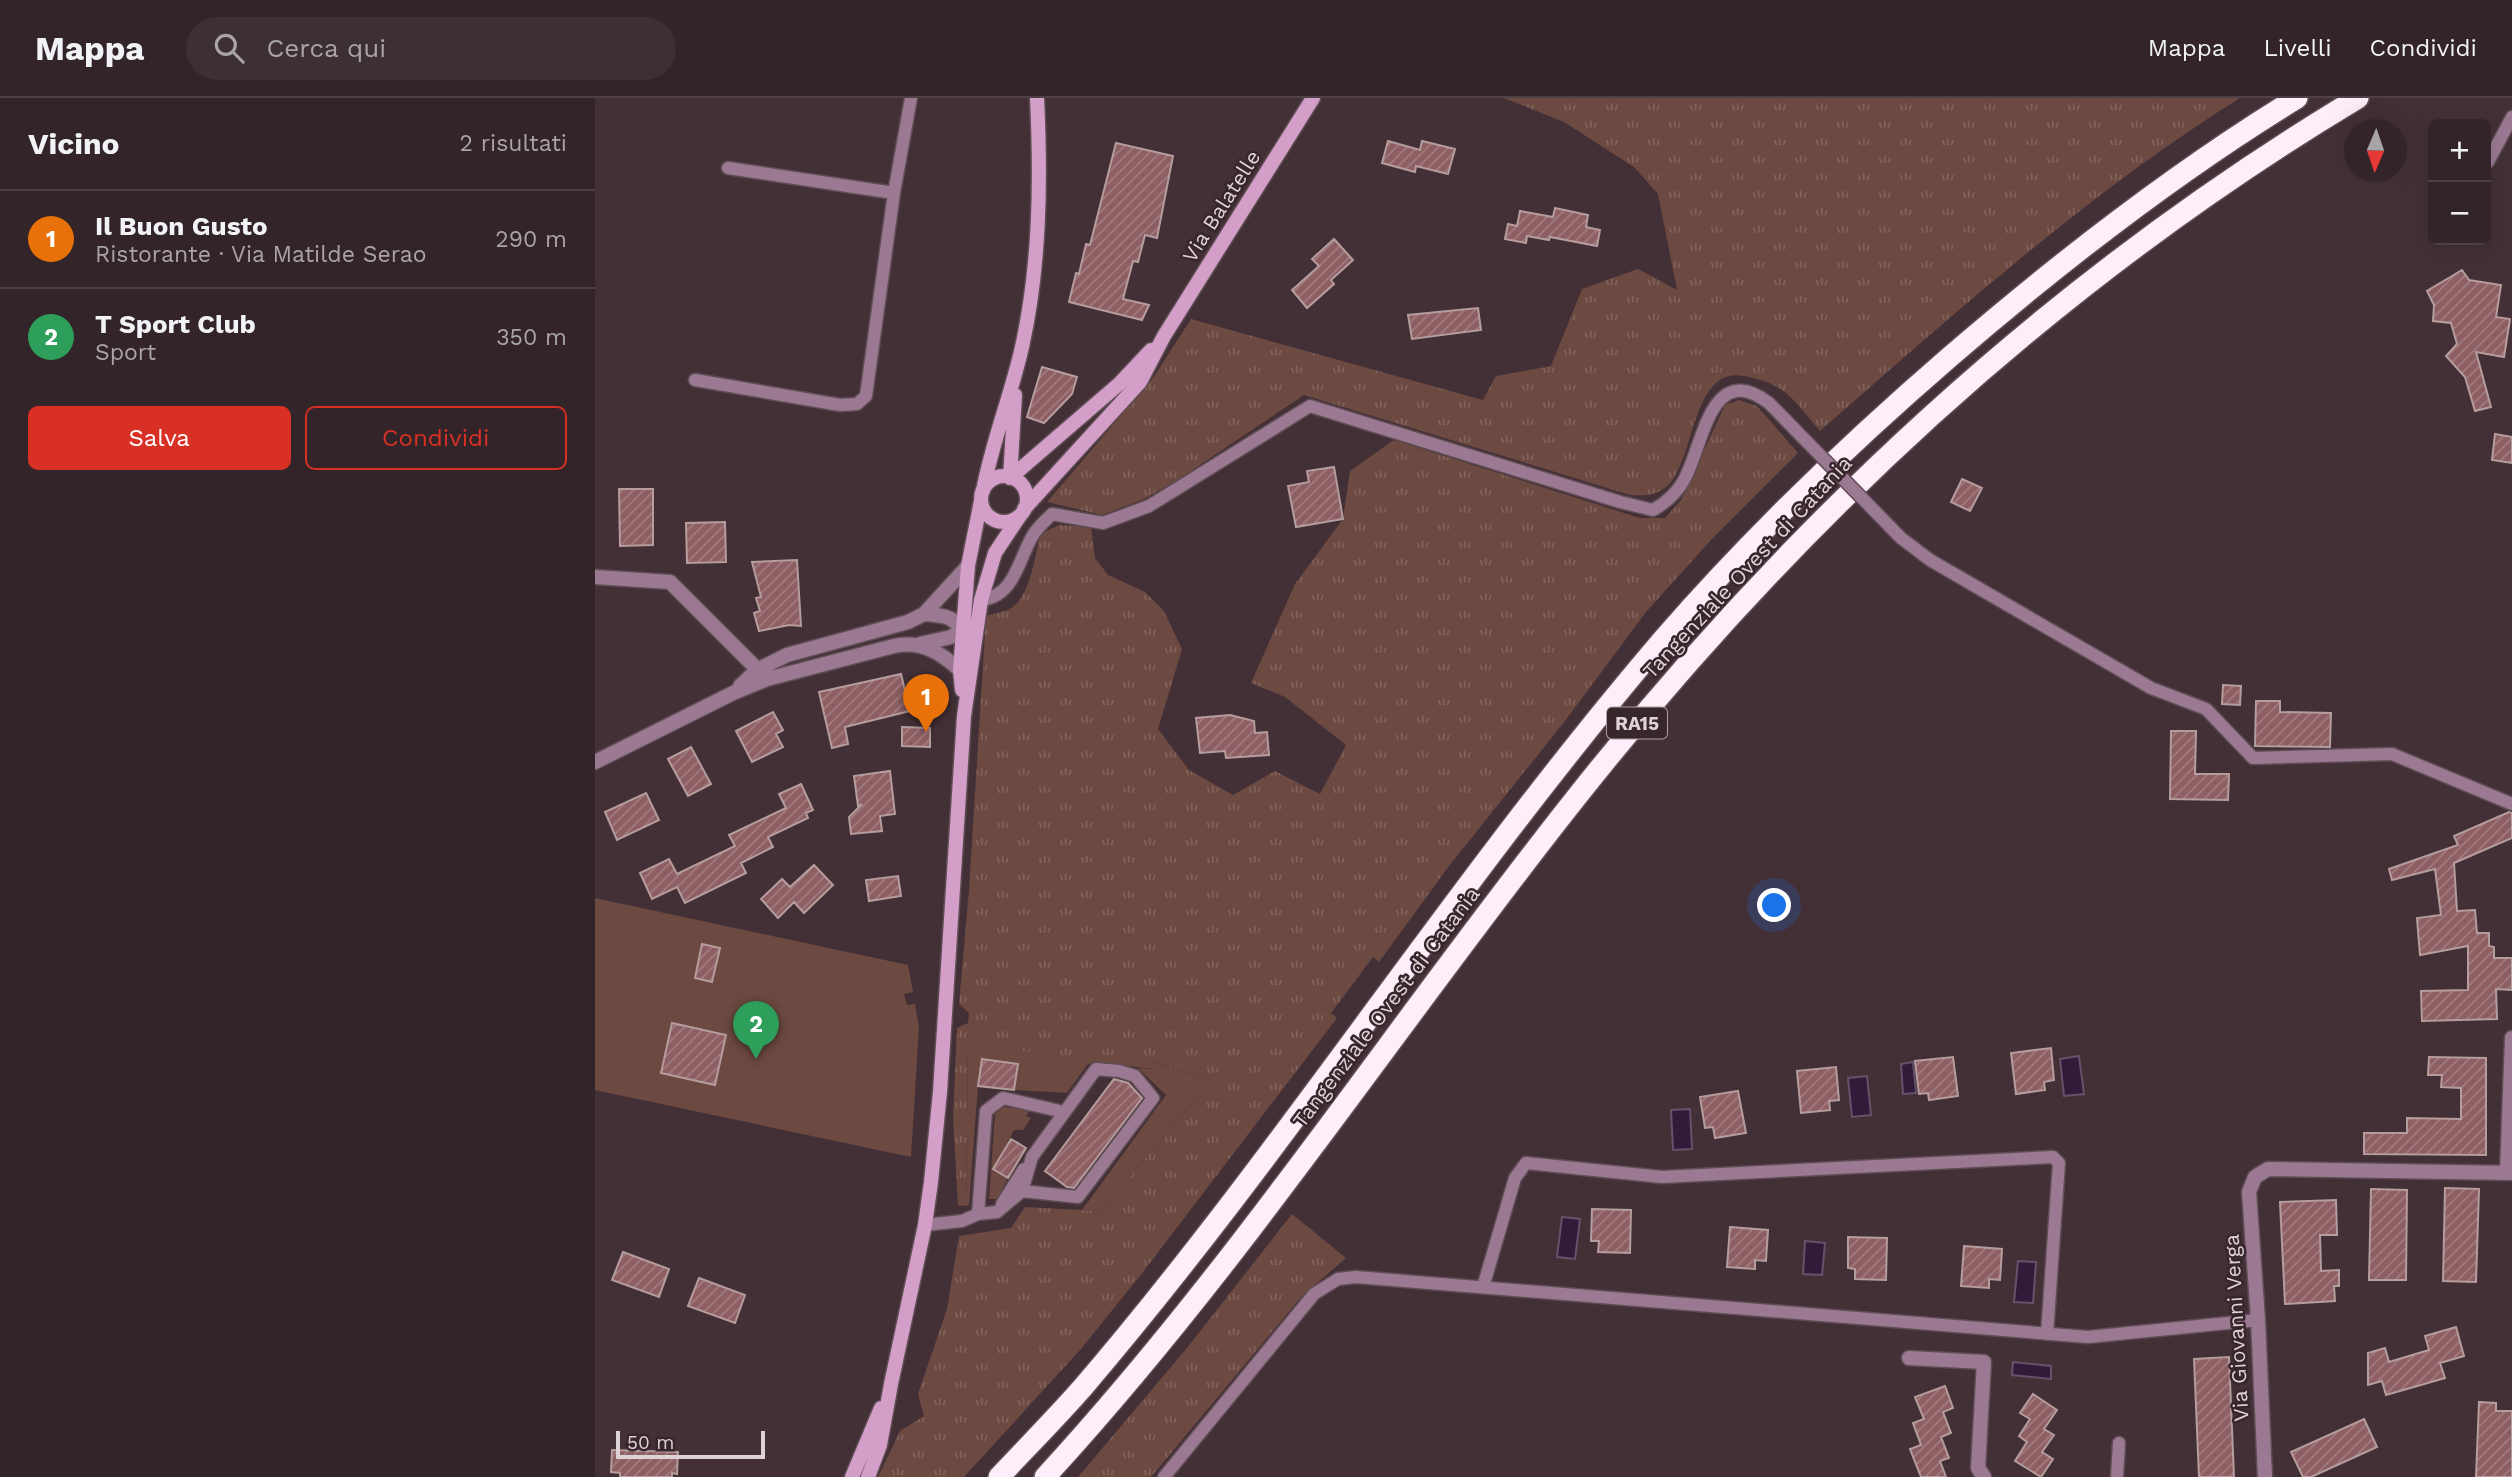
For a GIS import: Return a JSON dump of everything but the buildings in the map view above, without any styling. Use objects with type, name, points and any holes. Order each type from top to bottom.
[{"type":"highway","name":"Tangenziale Ovest di Catania","points":[[999,1477],[1081,1389],[1173,1277],[1552,775],[1667,635],[1798,495],[1908,393],[2032,285],[2160,189],[2297,98]]},
{"type":"highway","name":"Tangenziale Ovest di Catania","points":[[1045,1477],[1105,1411],[1197,1298],[1578,795],[1689,659],[1826,513],[1933,412],[2050,313],[2176,215],[2358,98]]},
{"type":"main road","points":[[964,716],[960,670],[968,566],[988,463],[1017,369],[1028,313],[1038,215],[1040,159],[1037,98]]},
{"type":"main road","name":"Via Balatelle","points":[[1164,336],[1313,98]]},
{"type":"main road","points":[[982,496],[993,480],[1010,478],[1119,384],[1164,336]]},
{"type":"main road","points":[[868,1477],[880,1446],[925,1225],[940,1092],[964,716],[980,607],[995,553],[1021,513],[1140,382],[1164,336]]},
{"type":"main road","points":[[1010,478],[1017,369]]},
{"type":"main road","points":[[1012,438],[1027,451],[1041,452]]},
{"type":"main road","points":[[982,496],[987,514],[995,520],[1005,522],[1021,513],[1026,497],[1024,490],[1010,478]]},
{"type":"main road","points":[[852,1477],[891,1384]]},
{"type":"street","points":[[595,762],[733,693],[787,655],[908,622],[924,614],[968,566]]},
{"type":"street","points":[[595,577],[670,582],[762,674]]},
{"type":"street","points":[[916,645],[927,644],[964,631],[980,607]]},
{"type":"street","points":[[924,614],[949,617],[958,622],[974,647]]},
{"type":"street","points":[[762,674],[905,643],[934,650],[960,670]]},
{"type":"street","points":[[2509,1173],[2512,1038]]},
{"type":"street","name":"Via Giovanni Verga","points":[[2265,1477],[2249,1192],[2255,1177],[2268,1169],[2509,1173]]},
{"type":"street","points":[[1909,1358],[1984,1362],[1977,1468],[1984,1477]]},
{"type":"lane","points":[[695,380],[840,405],[857,404],[866,396],[894,193],[911,98]]},
{"type":"lane","points":[[2491,156],[2512,117]]},
{"type":"lane","points":[[728,169],[894,193]]},
{"type":"lane","points":[[980,607],[1010,585],[1033,535],[1052,514],[1103,523],[1140,510],[1310,406],[1653,510],[1675,493],[1685,479],[1711,412],[1721,397],[1734,390],[1747,391],[1769,402],[1901,538],[1930,559],[2151,688],[2206,709],[2253,758],[2392,754],[2512,804]]},
{"type":"lane","points":[[997,1212],[1032,1157],[1096,1069],[1135,1076],[1153,1098],[1078,1197],[1022,1191]]},
{"type":"lane","points":[[978,1214],[986,1111],[1003,1098],[1064,1112]]},
{"type":"lane","points":[[925,1225],[962,1221],[978,1214],[997,1212],[1022,1191],[1032,1157]]},
{"type":"lane","points":[[1483,1287],[1515,1178],[1526,1163],[1662,1177],[2053,1157],[2059,1163],[2047,1334]]},
{"type":"lane","points":[[1164,1477],[1314,1294],[1338,1279],[1356,1277],[2088,1337],[2258,1321]]},
{"type":"lane","points":[[2117,1477],[2119,1443]]},
{"type":"green space","points":[[1504,98],[2240,98],[2129,174],[2023,256],[1820,431],[1780,389],[1759,379],[1726,377],[1713,386],[1703,400],[1676,475],[1666,487],[1653,494],[1630,495],[1304,395],[1179,479],[1144,499],[1102,515],[1047,502],[1153,378],[1191,319],[1483,400],[1496,376],[1551,366],[1582,289],[1638,269],[1677,290],[1658,194],[1634,167],[1564,122]]},
{"type":"green space","points":[[1739,400],[1757,406],[1798,453],[1711,540],[1646,612],[1565,721],[1449,866],[1379,962],[1373,957],[1331,1013],[1337,1018],[1080,1350],[964,1477],[878,1477],[900,1431],[924,1416],[918,1394],[947,1309],[959,1236],[1011,1228],[1025,1207],[1101,1211],[1211,1080],[1153,1062],[1152,1069],[968,1044],[966,1206],[958,1205],[953,1117],[957,1028],[968,1023],[969,1013],[959,1004],[986,616],[1010,609],[1019,601],[1031,573],[1040,534],[1059,525],[1091,527],[1095,558],[1108,575],[1145,592],[1164,611],[1182,649],[1158,729],[1189,770],[1233,795],[1275,771],[1320,794],[1346,745],[1285,697],[1251,683],[1295,584],[1343,519],[1350,471],[1394,440],[1640,518],[1665,518],[1681,500],[1725,405]]},
{"type":"green space","points":[[595,898],[908,965],[913,992],[904,994],[907,1005],[915,1004],[919,1027],[911,1157],[595,1090]]},
{"type":"green space","points":[[968,1044],[1097,1061],[1087,1065],[1067,1093],[1014,1090],[1018,1064],[978,1086],[969,1205],[966,1206]]},
{"type":"green space","points":[[1153,1062],[1211,1080],[1101,1211],[1082,1210],[1166,1095],[1138,1068],[1151,1069]]},
{"type":"green space","points":[[1003,1107],[1030,1110],[1026,1116],[1031,1118],[1023,1130],[1014,1130],[993,1169],[1008,1178],[997,1199],[989,1199],[995,1114]]},
{"type":"green space","points":[[1292,1214],[1346,1258],[1302,1296],[1151,1477],[1078,1477],[1187,1348]]},
{"type":"shaded area","points":[[2079,1056],[2084,1094],[2064,1096],[2060,1059]]},
{"type":"shaded area","points":[[1913,1062],[1916,1093],[1903,1094],[1901,1064]]},
{"type":"shaded area","points":[[1867,1076],[1871,1115],[1852,1117],[1848,1078]]},
{"type":"shaded area","points":[[1690,1109],[1692,1149],[1673,1150],[1671,1110]]},
{"type":"shaded area","points":[[1562,1217],[1580,1219],[1575,1259],[1557,1257]]},
{"type":"shaded area","points":[[1805,1241],[1825,1243],[1822,1275],[1803,1274]]},
{"type":"shaded area","points":[[2018,1261],[2036,1262],[2033,1303],[2014,1302]]},
{"type":"shaded area","points":[[2013,1362],[2051,1366],[2051,1379],[2012,1375]]},
{"type":"place","name":"Il Buon Gusto","points":[[926,732]]},
{"type":"place","name":"T Sport Club","points":[[756,1059]]}]
